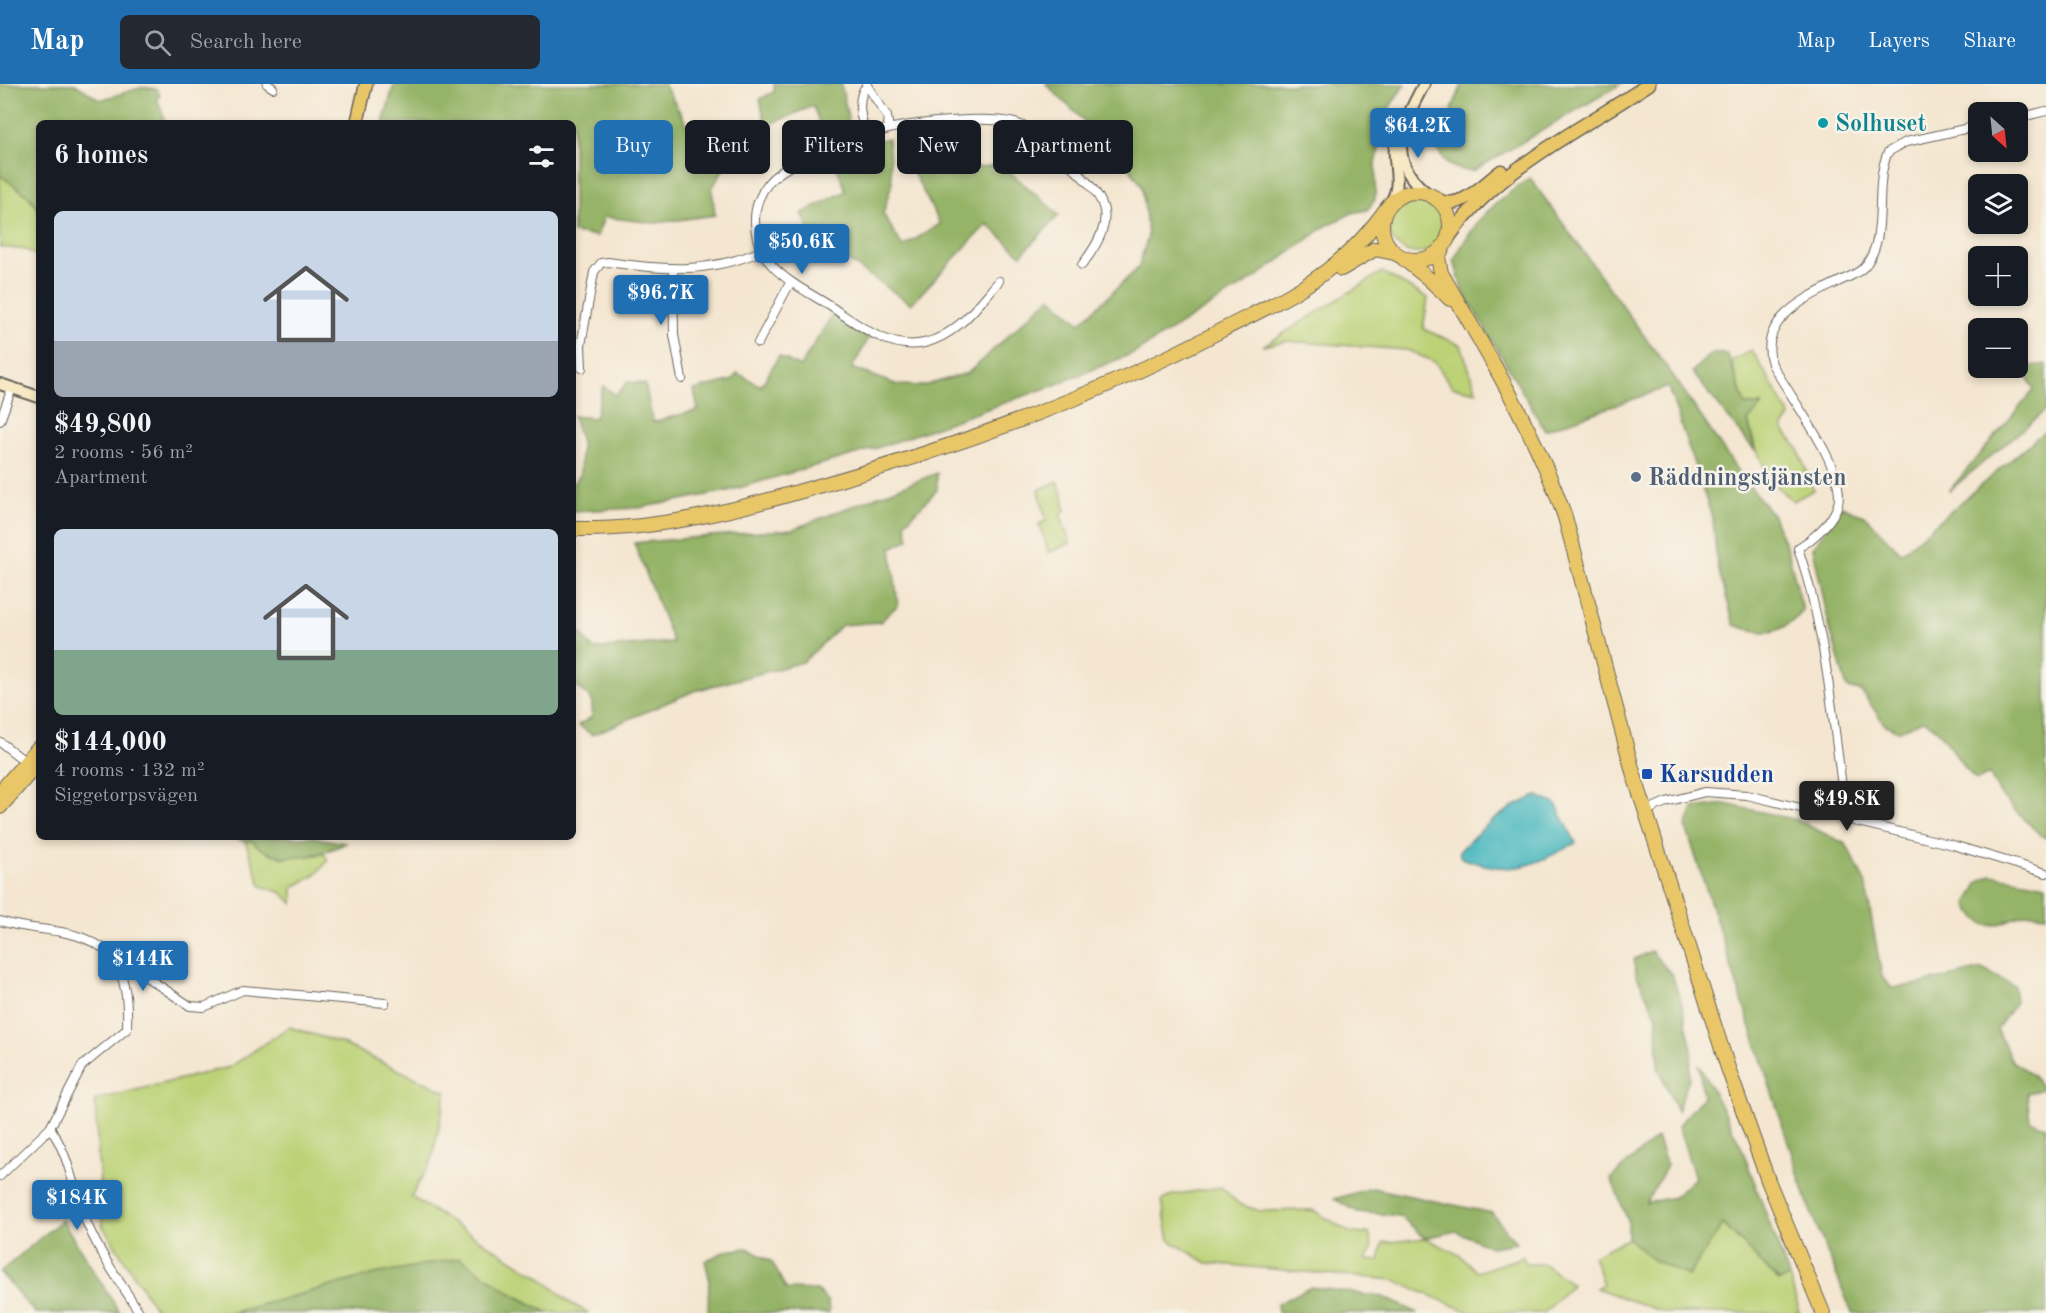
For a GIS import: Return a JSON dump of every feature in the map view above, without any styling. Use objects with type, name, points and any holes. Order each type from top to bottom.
[{"type":"highway","points":[[576,529],[647,525],[716,513],[898,463],[1008,424],[1149,367],[1296,291],[1350,252],[1389,206],[1409,193],[1433,197],[1449,219],[1449,231],[1438,257],[1439,269],[1527,425],[1552,479],[1565,517],[1614,705],[1646,811],[1753,1143],[1785,1226],[1823,1313]]},
{"type":"highway","points":[[1389,206],[1382,219],[1382,232],[1386,243],[1397,255],[1422,260],[1433,255],[1444,245]]},
{"type":"highway","points":[[1296,291],[1309,288],[1370,251],[1382,248],[1397,255],[1430,279],[1464,314]]},
{"type":"highway","points":[[0,792],[33,764]]},
{"type":"highway","points":[[0,807],[33,764]]},
{"type":"main road","points":[[364,120],[366,84]]},
{"type":"main road","points":[[1433,197],[1448,204],[1460,201],[1503,170],[1636,84]]},
{"type":"main road","points":[[1444,245],[1470,210],[1502,180],[1648,84]]},
{"type":"main road","points":[[358,120],[364,100]]},
{"type":"street","points":[[1389,206],[1397,185],[1394,144],[1424,84]]},
{"type":"street","points":[[861,120],[861,95],[866,85],[887,116],[889,129]]},
{"type":"street","points":[[2028,116],[2046,111]]},
{"type":"street","points":[[885,130],[990,121],[1014,123],[1035,132],[1089,183],[1102,201],[1105,225],[1101,238],[1082,265]]},
{"type":"street","points":[[1404,122],[1400,143],[1404,164],[1414,182],[1433,197]]},
{"type":"street","points":[[1842,817],[1843,786],[1825,662],[1798,548],[1817,535],[1837,507],[1838,482],[1829,459],[1772,364],[1768,353],[1769,340],[1785,314],[1860,271],[1871,256],[1878,240],[1879,192],[1888,152],[1905,142],[1968,128]]},
{"type":"street","points":[[782,172],[769,182],[758,203],[755,216],[761,251],[769,264],[790,283],[877,335],[900,344],[910,345],[936,340],[955,329],[999,281]]},
{"type":"street","points":[[582,368],[581,345],[594,272],[602,263],[673,269],[717,264],[761,251]]},
{"type":"street","points":[[673,269],[674,335],[682,379]]},
{"type":"street","points":[[758,344],[790,283]]},
{"type":"street","points":[[0,384],[36,396]]},
{"type":"street","points":[[0,421],[12,388]]},
{"type":"street","points":[[0,742],[33,764]]},
{"type":"street","points":[[1646,811],[1686,795],[1721,792],[1842,817],[1990,855],[2046,873]]},
{"type":"street","points":[[0,921],[70,932],[87,938],[190,1006],[204,1007],[243,990],[385,1003]]},
{"type":"street","points":[[0,1176],[50,1128],[82,1066],[127,1029],[128,1000],[124,977],[113,955]]},
{"type":"street","points":[[50,1128],[62,1150],[82,1212],[96,1240],[140,1313]]},
{"type":"green space","points":[[0,84],[75,84],[100,100],[143,87],[157,89],[160,96],[157,98],[165,120],[36,120],[36,205],[30,197],[0,175]]},
{"type":"green space","points":[[394,84],[664,84],[685,121],[685,174],[720,174],[712,189],[715,215],[655,223],[604,217],[597,236],[576,233],[576,120],[384,120]]},
{"type":"green space","points":[[774,84],[841,84],[848,120],[818,120],[813,106],[770,124],[770,120],[765,120],[760,99],[774,92]]},
{"type":"green space","points":[[1046,84],[1405,84],[1385,114],[1376,164],[1375,200],[1367,210],[1352,213],[1326,226],[1258,276],[1136,352],[1052,386],[877,448],[728,491],[638,508],[576,511],[576,480],[580,475],[581,443],[576,426],[576,416],[595,418],[603,386],[616,395],[628,382],[645,384],[653,422],[698,410],[694,390],[733,380],[737,373],[761,386],[779,356],[800,367],[832,315],[869,338],[852,368],[898,385],[923,386],[968,373],[1050,297],[1080,323],[1138,268],[1148,236],[1142,186],[1133,173],[1133,120],[1083,120]]},
{"type":"green space","points":[[1462,84],[1621,84],[1473,171],[1450,165],[1437,147]]},
{"type":"green space","points":[[888,138],[892,183],[883,214],[903,247],[940,224],[914,174],[981,174],[981,167],[993,166],[993,174],[1012,174],[1059,215],[1021,255],[987,224],[911,304],[811,235],[802,213],[846,191],[839,174],[885,174],[885,139]]},
{"type":"green space","points":[[0,175],[25,194],[36,208],[36,255],[26,250],[0,247]]},
{"type":"green space","points":[[1530,178],[1676,380],[1739,473],[1772,514],[1788,551],[1803,611],[1787,625],[1764,632],[1734,625],[1717,564],[1713,520],[1668,387],[1545,430],[1462,290],[1454,260],[1469,234],[1486,213]]},
{"type":"green space","points":[[1416,199],[1426,201],[1435,207],[1441,216],[1443,226],[1441,236],[1435,245],[1426,251],[1416,253],[1406,251],[1397,245],[1391,236],[1389,226],[1391,216],[1397,207],[1406,201]]},
{"type":"green space","points":[[1382,272],[1428,298],[1423,329],[1461,345],[1477,392],[1452,387],[1435,362],[1407,350],[1287,341],[1263,346]]},
{"type":"green space","points":[[1752,350],[1790,416],[1783,429],[1797,447],[1814,490],[1793,501],[1776,485],[1758,454],[1748,421],[1762,405],[1745,405],[1731,361]]},
{"type":"green space","points":[[1710,354],[1727,354],[1745,405],[1762,405],[1748,421],[1755,451],[1692,372]]},
{"type":"green space","points":[[2046,364],[2046,410],[1949,491],[2034,390],[2028,378],[2028,366]]},
{"type":"green space","points":[[2046,430],[2046,838],[2040,835],[2002,797],[1989,774],[1977,780],[1969,773],[1933,726],[1924,720],[1898,731],[1885,725],[1861,691],[1847,688],[1829,625],[1813,548],[1842,506],[1866,517],[1901,553]]},
{"type":"green space","points":[[937,473],[937,490],[905,523],[909,539],[891,548],[898,605],[880,622],[842,625],[803,662],[694,691],[592,735],[578,725],[592,717],[592,700],[576,686],[576,627],[593,649],[673,642],[634,543],[793,529]]},
{"type":"green space","points":[[1057,481],[1063,495],[1065,511],[1060,514],[1070,543],[1049,553],[1039,524],[1046,521],[1039,490]]},
{"type":"green space","points":[[1725,804],[1797,820],[1846,844],[1865,882],[1882,977],[1892,988],[1982,969],[2014,986],[2016,1002],[1997,1029],[2012,1061],[2032,1075],[2043,1089],[2027,1093],[2030,1121],[2046,1126],[2046,1313],[1852,1313],[1810,1210],[1686,827],[1693,808]]},
{"type":"green space","points":[[251,840],[283,858],[325,854],[328,861],[314,876],[293,887],[293,904],[282,893],[261,886],[246,843]]},
{"type":"green space","points":[[251,840],[329,840],[346,843],[322,853],[297,857],[272,854]]},
{"type":"green space","points":[[1991,875],[2046,885],[2046,915],[2027,914],[1995,925],[1981,922],[1974,916],[1967,904],[1979,882]]},
{"type":"green space","points":[[1651,951],[1672,975],[1682,1004],[1692,1050],[1689,1079],[1677,1111],[1658,1067],[1657,1017],[1637,976],[1633,960]]},
{"type":"green space","points":[[289,1027],[341,1043],[446,1092],[432,1160],[411,1197],[540,1277],[572,1304],[589,1313],[548,1313],[511,1293],[379,1273],[231,1313],[158,1313],[102,1225],[95,1100],[230,1067]]},
{"type":"green space","points":[[1699,1064],[1741,1146],[1789,1276],[1779,1281],[1723,1224],[1688,1276],[1653,1260],[1628,1238],[1628,1221],[1611,1178],[1657,1137],[1667,1166],[1646,1203],[1674,1197],[1695,1178],[1678,1126],[1703,1097]]},
{"type":"green space","points":[[1221,1187],[1239,1204],[1260,1211],[1313,1210],[1351,1233],[1369,1233],[1372,1248],[1366,1260],[1379,1261],[1383,1243],[1425,1238],[1460,1255],[1477,1272],[1523,1257],[1526,1264],[1544,1264],[1572,1284],[1544,1313],[1471,1313],[1393,1280],[1207,1263],[1169,1240],[1162,1201],[1172,1195]]},
{"type":"green space","points":[[1372,1188],[1492,1213],[1516,1243],[1491,1247],[1456,1231],[1425,1238],[1400,1216],[1358,1212],[1334,1199]]},
{"type":"green space","points":[[62,1220],[120,1313],[35,1313],[0,1272]]},
{"type":"green space","points":[[1723,1224],[1779,1281],[1789,1276],[1800,1313],[1666,1313],[1596,1288],[1603,1284],[1593,1256],[1628,1238],[1653,1260]]},
{"type":"green space","points":[[747,1248],[772,1262],[786,1289],[817,1290],[828,1302],[829,1313],[708,1313],[709,1277],[705,1261],[726,1251]]},
{"type":"green space","points":[[460,1258],[511,1293],[548,1313],[231,1313],[379,1273]]},
{"type":"green space","points":[[1311,1287],[1383,1297],[1418,1313],[1278,1313],[1277,1304]]},
{"type":"water","points":[[1537,796],[1556,804],[1576,843],[1521,867],[1494,867],[1461,858],[1459,852],[1485,827],[1515,806]]},
{"type":"place","name":"Solhuset","points":[[1823,123]]},
{"type":"place","name":"Räddningstjänsten","points":[[1636,477]]},
{"type":"place","name":"Karsudden","points":[[1647,774]]}]
